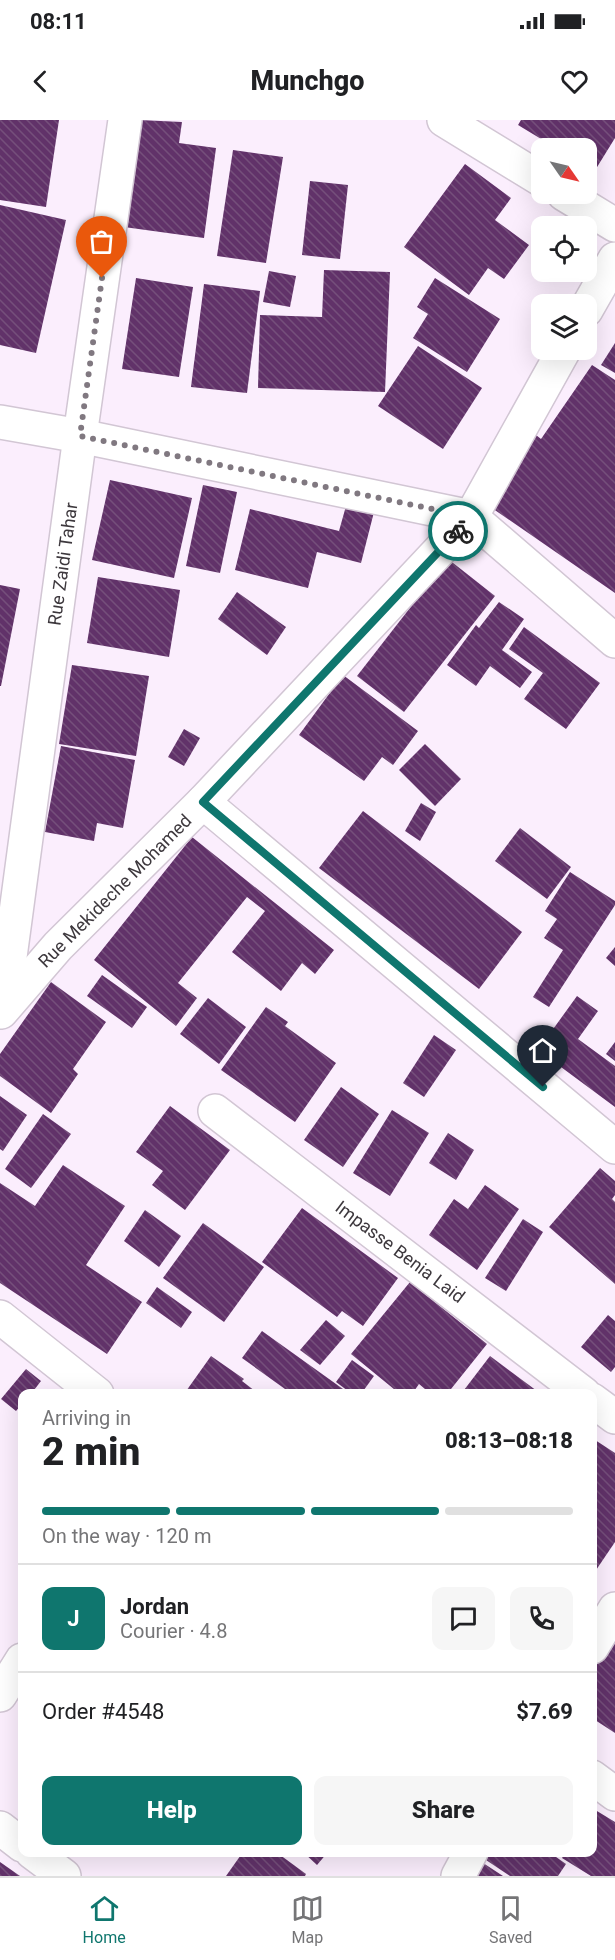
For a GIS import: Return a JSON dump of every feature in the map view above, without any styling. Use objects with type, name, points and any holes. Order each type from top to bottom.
[{"type":"street","name":"Rue Zaidi Tahar","points":[[2,1011],[125,120]]},
{"type":"street","points":[[444,120],[531,173]]},
{"type":"street","points":[[580,204],[615,225]]},
{"type":"street","points":[[595,294],[615,258]]},
{"type":"street","name":"Rue Mekideche Mohamed","points":[[2,1011],[58,946],[203,802],[471,517],[558,360]]},
{"type":"street","points":[[0,422],[80,436],[471,517],[615,641]]},
{"type":"street","points":[[203,802],[615,1147]]},
{"type":"street","name":"Impasse Benia Laid","points":[[215,1111],[577,1389]]},
{"type":"street","points":[[0,1317],[91,1389]]},
{"type":"street","points":[[597,1404],[615,1417]]},
{"type":"street","points":[[597,1639],[615,1609]]},
{"type":"street","points":[[0,1695],[18,1666]]},
{"type":"street","points":[[597,1780],[615,1794]]},
{"type":"street","points":[[0,1828],[18,1842]]},
{"type":"street","points":[[39,1857],[64,1876]]},
{"type":"street","points":[[458,1876],[468,1857]]},
{"type":"building","points":[[0,120],[59,120],[46,207],[0,200]]},
{"type":"building","points":[[139,120],[182,122],[179,143],[216,148],[204,238],[124,227]]},
{"type":"building","points":[[521,120],[615,120],[615,138],[597,167],[597,138],[539,138],[518,125]]},
{"type":"building","points":[[233,150],[283,157],[266,263],[217,256]]},
{"type":"building","points":[[465,164],[511,198],[495,220],[529,245],[504,279],[488,268],[469,295],[404,247]]},
{"type":"building","points":[[310,181],[348,185],[340,259],[302,255]]},
{"type":"building","points":[[0,205],[66,220],[36,353],[0,345]]},
{"type":"building","points":[[324,270],[390,272],[385,392],[258,388],[260,315],[322,317]]},
{"type":"building","points":[[269,271],[296,276],[290,307],[263,302]]},
{"type":"building","points":[[136,278],[193,287],[179,377],[122,369]]},
{"type":"building","points":[[435,278],[500,319],[467,372],[413,338],[428,314],[417,307]]},
{"type":"building","points":[[204,284],[260,291],[247,393],[191,387]]},
{"type":"building","points":[[615,343],[615,373],[601,365]]},
{"type":"building","points":[[418,346],[482,388],[443,449],[378,406]]},
{"type":"building","points":[[592,365],[615,380],[615,593],[489,506],[536,435],[541,439]]},
{"type":"building","points":[[110,480],[192,498],[174,578],[92,560]]},
{"type":"building","points":[[203,485],[237,492],[220,573],[186,566]]},
{"type":"building","points":[[346,506],[374,512],[361,563],[317,552],[308,588],[235,570],[250,509],[339,531]]},
{"type":"building","points":[[448,559],[495,596],[404,712],[357,676]]},
{"type":"building","points":[[98,577],[180,590],[169,657],[87,643]]},
{"type":"building","points":[[0,585],[20,589],[1,686],[0,686]]},
{"type":"building","points":[[237,592],[286,627],[267,655],[218,619]]},
{"type":"building","points":[[499,602],[524,619],[502,650],[532,672],[520,688],[490,666],[476,686],[447,665],[476,625],[479,628]]},
{"type":"building","points":[[524,627],[600,683],[566,729],[524,699],[543,673],[509,649]]},
{"type":"building","points":[[72,665],[149,676],[136,756],[59,744]]},
{"type":"building","points":[[343,675],[418,731],[393,765],[382,757],[364,781],[299,735]]},
{"type":"building","points":[[184,729],[200,738],[184,766],[168,757]]},
{"type":"building","points":[[425,744],[461,779],[435,806],[399,770]]},
{"type":"building","points":[[61,746],[135,760],[123,828],[97,823],[94,841],[45,832]]},
{"type":"building","points":[[421,803],[436,812],[420,841],[405,831]]},
{"type":"building","points":[[363,811],[522,932],[479,989],[319,868]]},
{"type":"building","points":[[520,828],[571,867],[547,899],[495,861]]},
{"type":"building","points":[[192,837],[334,950],[315,974],[302,963],[281,991],[232,952],[265,911],[247,897],[178,983],[197,998],[176,1026],[94,960]]},
{"type":"building","points":[[570,872],[615,901],[615,905],[549,1007],[533,997],[563,950],[544,938],[557,919],[545,911]]},
{"type":"building","points":[[615,947],[615,966],[606,958]]},
{"type":"building","points":[[102,975],[147,1007],[132,1028],[87,996]]},
{"type":"building","points":[[51,982],[106,1022],[73,1069],[78,1074],[51,1113],[0,1076],[0,1054]]},
{"type":"building","points":[[577,996],[598,1011],[578,1039],[615,1066],[615,1107],[538,1050]]},
{"type":"building","points":[[208,998],[246,1027],[219,1064],[180,1034]]},
{"type":"building","points":[[266,1007],[288,1022],[285,1026],[336,1063],[295,1122],[221,1070]]},
{"type":"building","points":[[434,1035],[456,1050],[424,1097],[403,1083]]},
{"type":"building","points":[[615,1042],[615,1061],[606,1054]]},
{"type":"building","points":[[341,1087],[379,1114],[343,1167],[304,1140]]},
{"type":"building","points":[[0,1096],[27,1115],[3,1151],[0,1149]]},
{"type":"building","points":[[170,1106],[230,1150],[185,1210],[152,1185],[163,1171],[136,1152]]},
{"type":"building","points":[[392,1110],[429,1133],[390,1196],[353,1173]]},
{"type":"building","points":[[43,1114],[71,1134],[31,1188],[5,1169]]},
{"type":"building","points":[[448,1133],[474,1150],[456,1180],[429,1163]]},
{"type":"building","points":[[63,1165],[125,1206],[86,1265],[142,1302],[107,1354],[0,1283],[0,1183],[35,1206]]},
{"type":"building","points":[[600,1168],[615,1181],[615,1195],[612,1199],[615,1202],[615,1284],[549,1227]]},
{"type":"building","points":[[485,1185],[519,1209],[477,1270],[429,1235],[454,1199],[468,1209]]},
{"type":"building","points":[[302,1208],[398,1278],[363,1326],[342,1311],[337,1317],[262,1262]]},
{"type":"building","points":[[145,1210],[181,1236],[159,1267],[124,1241]]},
{"type":"building","points":[[523,1219],[543,1232],[506,1291],[485,1278]]},
{"type":"building","points":[[203,1223],[264,1267],[224,1322],[163,1278]]},
{"type":"building","points":[[410,1282],[487,1344],[451,1389],[425,1389],[419,1384],[416,1389],[394,1389],[351,1354]]},
{"type":"building","points":[[157,1287],[192,1312],[181,1328],[146,1303]]},
{"type":"building","points":[[608,1315],[615,1321],[615,1367],[611,1372],[581,1347]]},
{"type":"building","points":[[326,1320],[345,1336],[320,1365],[300,1350]]},
{"type":"building","points":[[262,1331],[343,1389],[285,1389],[242,1358]]},
{"type":"building","points":[[211,1356],[244,1379],[242,1381],[252,1389],[188,1389]]},
{"type":"building","points":[[490,1356],[534,1389],[465,1389]]},
{"type":"building","points":[[352,1360],[374,1376],[365,1389],[345,1389],[336,1382]]},
{"type":"building","points":[[26,1369],[41,1381],[35,1389],[18,1389],[16,1411],[1,1399]]},
{"type":"building","points":[[597,1441],[615,1453],[615,1542],[597,1569]]},
{"type":"building","points":[[615,1618],[615,1733],[597,1721],[597,1645]]},
{"type":"building","points":[[597,1811],[615,1822],[615,1876],[591,1876],[562,1858],[597,1857]]},
{"type":"building","points":[[239,1857],[283,1857],[306,1874],[305,1876],[226,1876]]},
{"type":"building","points":[[308,1857],[324,1857],[317,1865]]},
{"type":"building","points":[[482,1857],[556,1857],[566,1864],[558,1876],[510,1876]]},
{"type":"building","points":[[477,1859],[503,1876],[466,1876]]},
{"type":"building","points":[[0,1862],[20,1876],[0,1876]]},
{"type":"way so far","points":[[102,278],[80,436],[471,517],[458,531]]},
{"type":"route","points":[[458,531],[203,802],[543,1087]]}]
